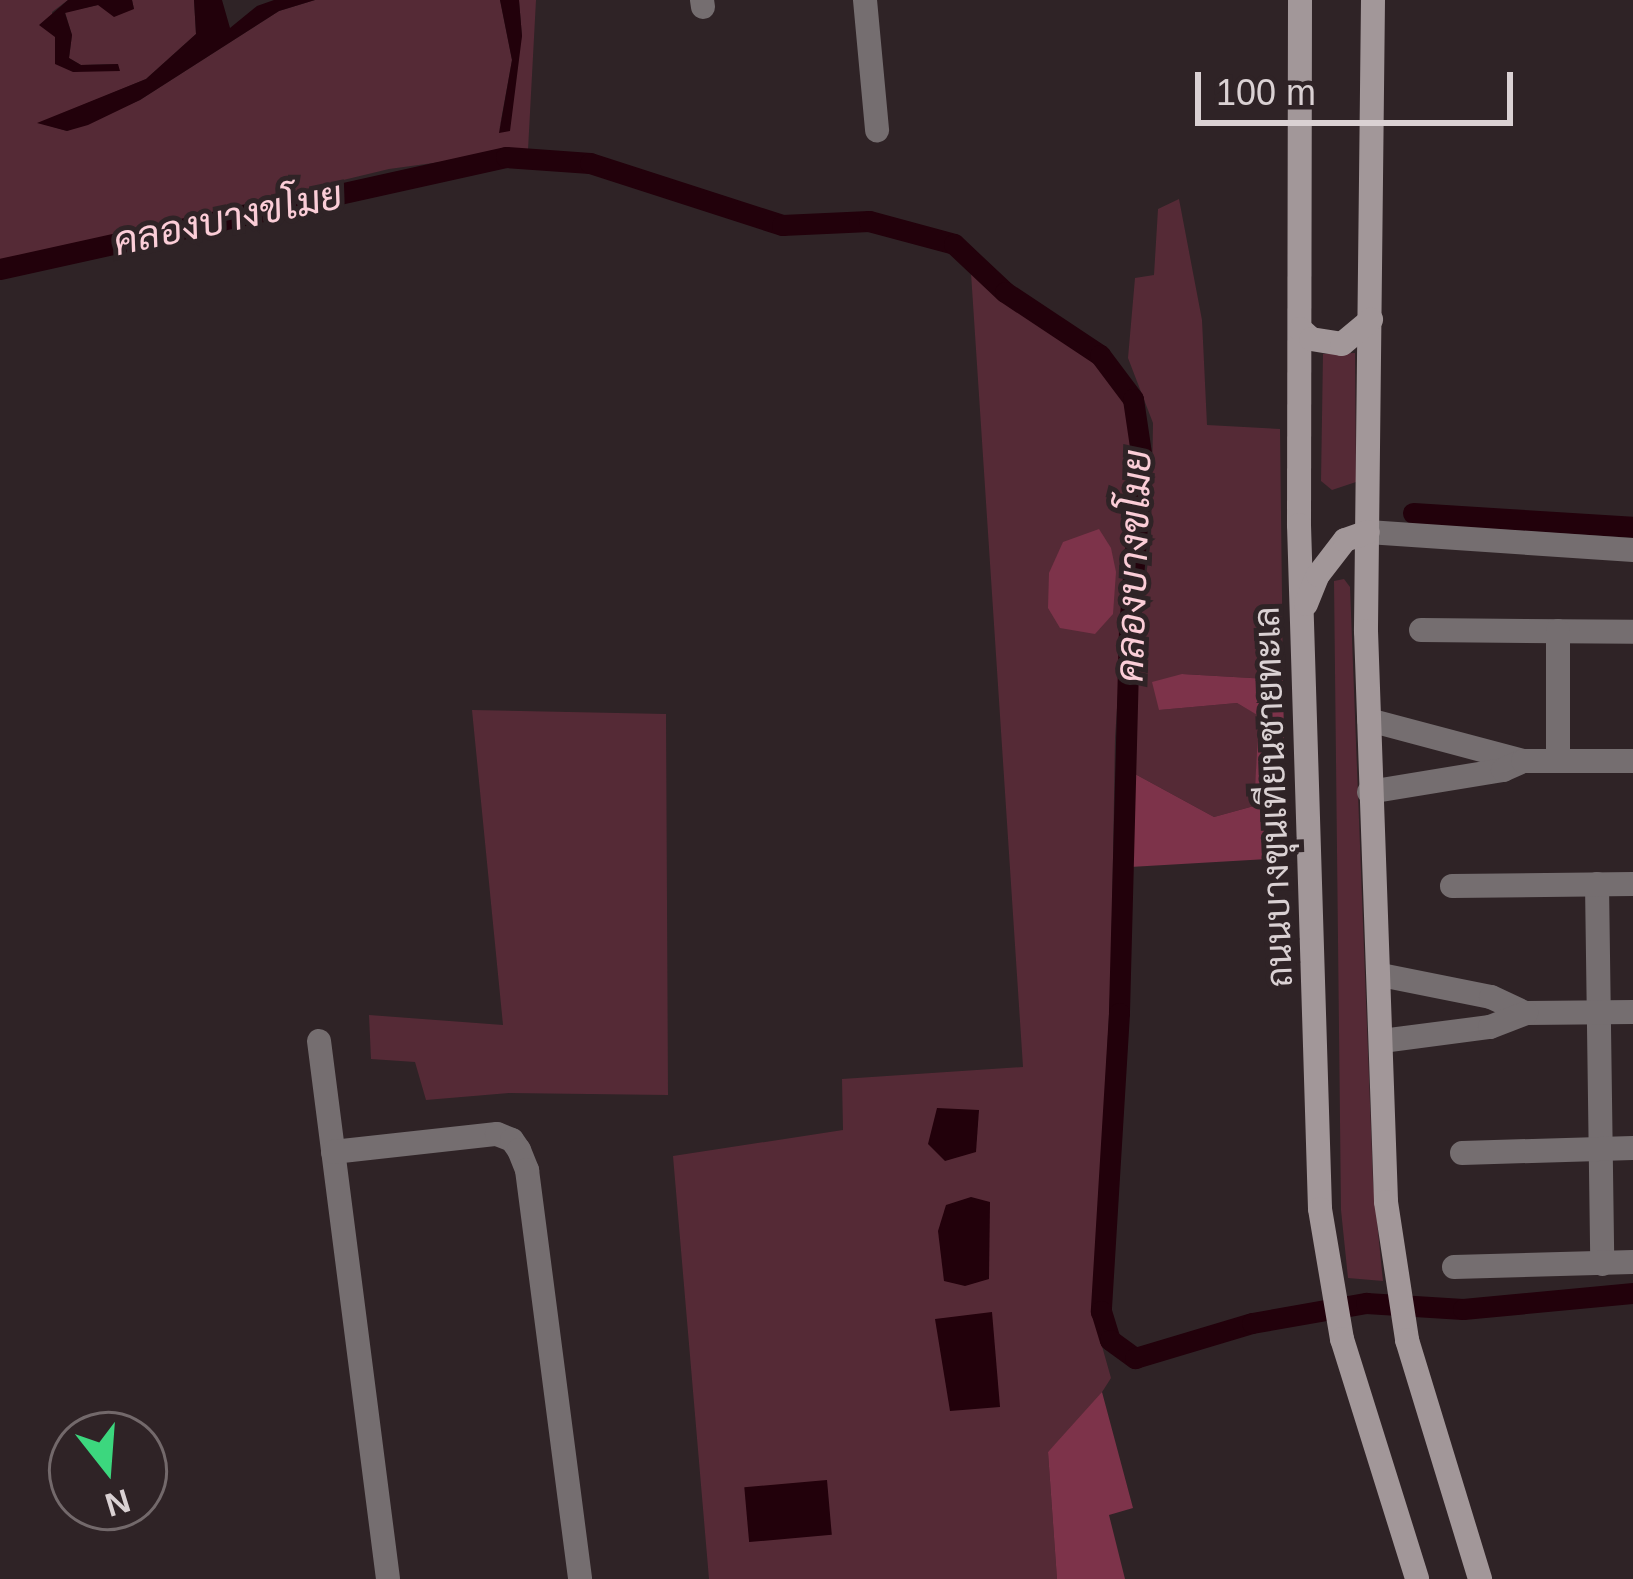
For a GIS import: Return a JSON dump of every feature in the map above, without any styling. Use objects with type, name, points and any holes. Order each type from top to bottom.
[{"type":"main road","name":"ถนนบางขุนเทียนชายทะเล","points":[[1300,0],[1303,612],[1326,1258],[1342,1339],[1417,1579]]},
{"type":"main road","points":[[1373,0],[1370,792],[1393,1265],[1408,1340],[1480,1579]]},
{"type":"main road","points":[[1300,329],[1311,339],[1342,344],[1371,320]]},
{"type":"main road","points":[[1303,612],[1318,575],[1346,540],[1368,532]]},
{"type":"street","points":[[865,0],[877,130]]},
{"type":"street","points":[[1368,532],[1633,550]]},
{"type":"street","points":[[1421,630],[1633,632]]},
{"type":"street","points":[[1558,632],[1558,760]]},
{"type":"street","points":[[1369,720],[1522,761],[1633,761]]},
{"type":"street","points":[[1433,781],[1434,739]]},
{"type":"street","points":[[1370,792],[1503,770],[1522,761]]},
{"type":"street","points":[[1597,884],[1602,1264]]},
{"type":"street","points":[[1452,886],[1633,884]]},
{"type":"street","points":[[1381,975],[1491,997],[1526,1012]]},
{"type":"street","points":[[1446,1032],[1447,988]]},
{"type":"street","points":[[1382,1041],[1490,1027],[1526,1012],[1633,1012]]},
{"type":"street","points":[[319,1041],[388,1579]]},
{"type":"street","points":[[333,1152],[496,1134],[512,1140],[519,1150],[527,1170],[580,1579]]},
{"type":"street","points":[[1462,1153],[1633,1148]]},
{"type":"street","points":[[1454,1267],[1633,1262]]},
{"type":"shaded area","points":[[0,0],[68,0],[52,12],[55,36],[74,72],[118,64],[81,65],[69,58],[72,35],[65,12],[98,5],[134,9],[132,0],[194,0],[196,34],[146,79],[40,123],[67,131],[140,100],[279,11],[315,0],[500,0],[512,60],[499,131],[522,36],[519,0],[536,0],[528,150],[389,169],[0,263]]},
{"type":"shaded area","points":[[68,0],[132,0],[134,9],[114,17],[98,5],[65,13],[72,35],[69,58],[81,65],[118,64],[120,71],[73,72],[55,64],[55,37],[39,25]]},
{"type":"shaded area","points":[[194,0],[222,0],[230,28],[257,6],[274,0],[315,0],[279,11],[140,100],[88,125],[67,131],[37,123],[146,79],[196,34]]},
{"type":"shaded area","points":[[500,0],[519,0],[522,36],[510,131],[499,133],[512,60]]},
{"type":"shaded area","points":[[1179,199],[1202,320],[1207,425],[1280,429],[1283,680],[1183,674],[1159,710],[1237,703],[1260,716],[1254,806],[1214,817],[1135,774],[1139,626],[1151,540],[1153,423],[1128,358],[1135,278],[1154,275],[1158,209]]},
{"type":"shaded area","points":[[971,273],[1093,362],[1126,400],[1134,454],[1115,738],[1111,975],[1095,1290],[1098,1332],[1111,1378],[1090,1411],[1048,1452],[1057,1579],[709,1579],[673,1156],[843,1130],[842,1079],[1023,1067]]},
{"type":"shaded area","points":[[1355,353],[1356,482],[1332,490],[1321,481],[1323,354]]},
{"type":"shaded area","points":[[1099,529],[1111,548],[1116,572],[1113,614],[1095,634],[1060,628],[1048,608],[1049,573],[1063,542]]},
{"type":"shaded area","points":[[1344,579],[1350,587],[1373,1182],[1383,1281],[1348,1278],[1341,1210],[1334,581]]},
{"type":"shaded area","points":[[1182,674],[1283,680],[1286,858],[1130,867],[1135,774],[1214,817],[1254,806],[1259,716],[1237,703],[1159,710],[1152,682]]},
{"type":"shaded area","points":[[472,710],[666,714],[668,1095],[509,1093],[426,1100],[415,1062],[371,1059],[369,1015],[503,1025]]},
{"type":"shaded area","points":[[937,1108],[979,1110],[976,1152],[945,1161],[928,1144]]},
{"type":"shaded area","points":[[971,1197],[990,1202],[989,1279],[965,1286],[944,1281],[938,1231],[946,1205]]},
{"type":"shaded area","points":[[992,1312],[1000,1407],[950,1411],[935,1319]]},
{"type":"shaded area","points":[[1102,1392],[1133,1508],[1109,1515],[1125,1579],[1057,1579],[1048,1452]]},
{"type":"shaded area","points":[[827,1480],[832,1535],[749,1542],[744,1487]]},
{"type":"waterway","name":"คลองบางขโมย","points":[[0,269],[506,157],[590,163],[782,225],[869,221],[954,244],[1005,292],[1100,355],[1133,399],[1142,460],[1129,629],[1119,1013],[1101,1311],[1110,1340],[1135,1358],[1252,1323],[1366,1303],[1463,1309],[1633,1293]]},
{"type":"waterway","points":[[1413,513],[1633,527]]}]
